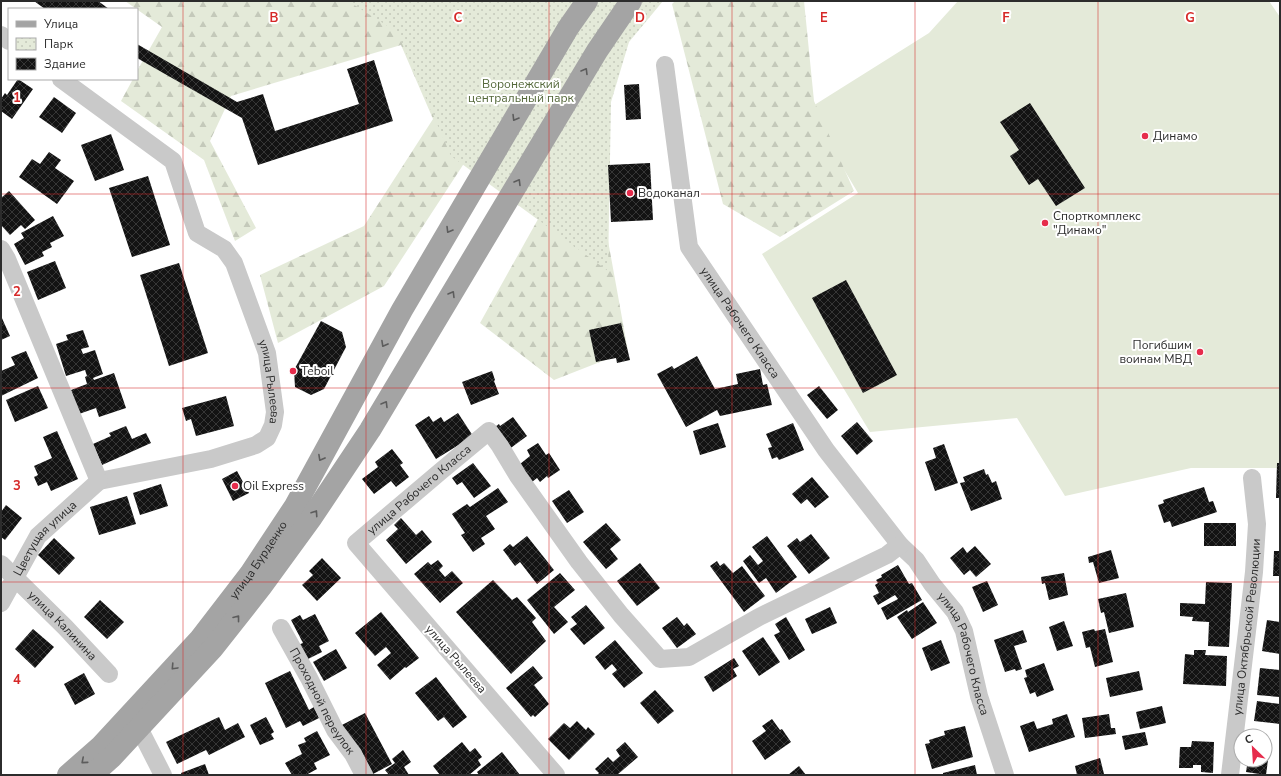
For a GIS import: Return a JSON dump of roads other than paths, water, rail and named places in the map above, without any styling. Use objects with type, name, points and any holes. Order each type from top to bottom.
[{"type":"main road","name":"улица Бурденко","points":[[68,775],[101,746],[200,639],[250,574],[296,506],[402,310],[564,35],[587,1]]},
{"type":"main road","name":"улица Бурденко","points":[[92,775],[112,757],[213,648],[266,581],[312,517],[370,430],[597,51],[631,1]]},
{"type":"street","name":"улица Рабочего Класса","points":[[664,66],[689,247],[826,450],[900,545],[916,560],[932,584],[955,612],[964,631],[979,696],[1005,775]]},
{"type":"street","name":"улица Рылеева","points":[[62,80],[173,161],[197,233],[224,250],[234,263],[267,353],[271,373],[275,412],[273,425],[267,438],[256,446],[211,458],[99,481]]},
{"type":"street","points":[[1,249],[7,259],[99,481]]},
{"type":"street","name":"улица Рабочего Класса","points":[[356,543],[490,431],[518,476],[579,562],[621,615],[660,659],[689,656],[759,617],[887,555],[900,545]]},
{"type":"street","name":"улица Октябрьской Революции","points":[[1230,775],[1254,572],[1257,524],[1252,478]]},
{"type":"street","name":"Цветущая улица","points":[[1,603],[38,536],[99,481]]},
{"type":"street","name":"улица Рылеева","points":[[356,543],[556,775]]},
{"type":"street","name":"улица Калинина","points":[[1,564],[110,674]]},
{"type":"street","name":"Проходной переулок","points":[[281,628],[309,678],[335,730],[353,754],[364,775]]},
{"type":"street","points":[[139,728],[163,775]]},
{"type":"place","name":"Динамо","points":[[1145,136]]},
{"type":"place","name":"Водоканал","points":[[630,193]]},
{"type":"place","name":"Спорткомплекс \"Динамо\"","points":[[1045,223]]},
{"type":"place","name":"Погибшим воинам МВД","points":[[1200,352]]},
{"type":"place","name":"Teboil","points":[[293,371]]},
{"type":"place","name":"Oil Express","points":[[235,486]]},
{"type":"park label","name":"Воронежский центральный парк","points":[[521,91]]}]
